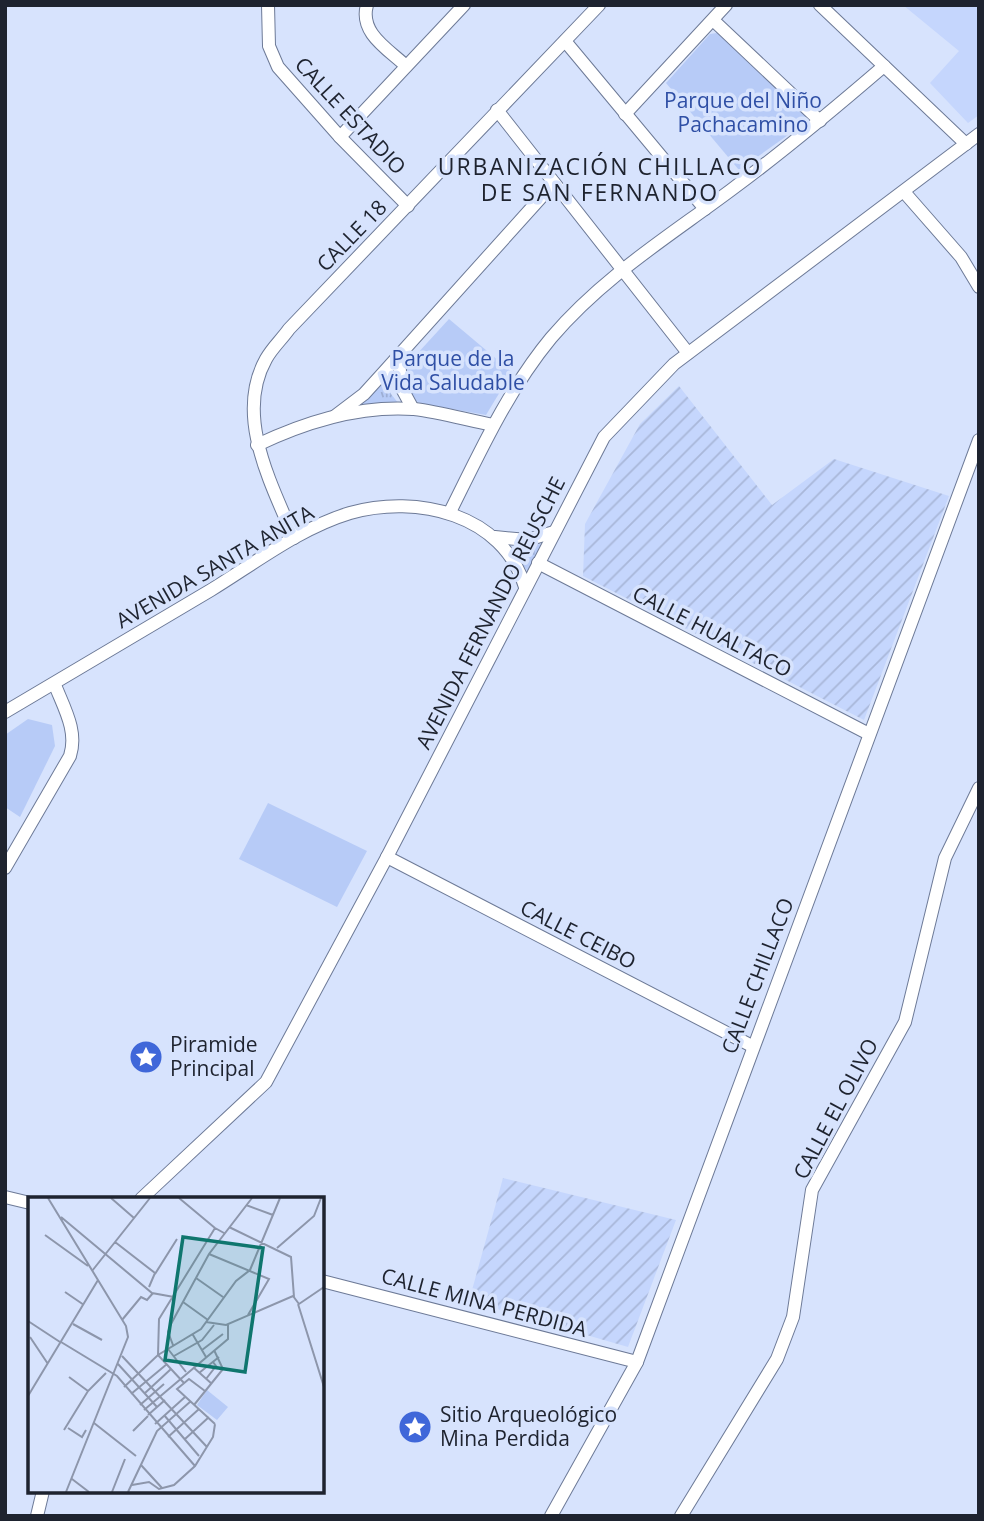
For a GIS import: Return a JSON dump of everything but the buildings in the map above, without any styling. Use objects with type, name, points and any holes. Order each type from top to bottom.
[{"type":"street","name":"CALLE ESTADIO","points":[[268,5],[269,46],[278,67],[340,137],[408,206]]},
{"type":"street","points":[[367,5],[364,16],[366,26],[406,66]]},
{"type":"street","points":[[340,137],[464,5]]},
{"type":"street","name":"CALLE 18","points":[[295,538],[257,446],[254,417],[257,388],[265,359],[289,329],[598,5]]},
{"type":"street","points":[[625,114],[726,5]]},
{"type":"street","points":[[820,5],[966,144]]},
{"type":"street","points":[[713,20],[820,121]]},
{"type":"street","points":[[565,41],[705,209]]},
{"type":"street","points":[[450,512],[493,425],[550,339],[621,268],[705,209],[820,121],[884,66]]},
{"type":"street","points":[[497,110],[688,353]]},
{"type":"street","name":"AVENIDA FERNANDO REUSCHE","points":[[143,1197],[266,1082],[387,858],[604,437],[688,353],[979,134]]},
{"type":"street","points":[[335,416],[364,394],[554,183]]},
{"type":"street","points":[[905,192],[961,257],[978,286]]},
{"type":"street","points":[[399,356],[401,387],[413,409]]},
{"type":"street","points":[[257,446],[296,427],[335,416],[413,409],[493,425]]},
{"type":"street","name":"CALLE CHILLACO","points":[[551,1516],[637,1362],[979,440]]},
{"type":"street","name":"AVENIDA SANTA ANITA","points":[[5,712],[55,685],[295,538],[347,514],[372,508],[434,507],[450,512],[494,537],[516,561],[526,587]]},
{"type":"street","name":"AVENIDA SANTA ANITA","points":[[494,537],[527,540],[554,532]]},
{"type":"street","name":"CALLE HUALTACO","points":[[538,563],[869,734]]},
{"type":"street","points":[[5,868],[70,756],[74,744],[72,728],[55,685]]},
{"type":"street","name":"CALLE EL OLIVO","points":[[681,1516],[777,1359],[793,1317],[812,1190],[905,1023],[945,858],[979,788]]},
{"type":"street","name":"CALLE CEIBO","points":[[387,858],[752,1046]]},
{"type":"street","points":[[5,1197],[28,1203]]},
{"type":"street","name":"CALLE MINA PERDIDA","points":[[324,1282],[637,1362]]},
{"type":"street","points":[[37,1516],[43,1493]]},
{"type":"shaded area","points":[[903,5],[979,5],[979,115],[968,123],[930,83],[959,51]]},
{"type":"shaded area","points":[[679,386],[772,505],[834,459],[949,496],[864,720],[583,576],[585,524],[640,424]]},
{"type":"shaded area","points":[[503,1178],[676,1220],[628,1347],[469,1301]]},
{"type":"green space","name":"Parque del Niño Pachacamino","points":[[717,33],[805,115],[805,123],[739,170],[666,83],[710,34]]},
{"type":"green space","name":"Parque de la Vida Saludable","points":[[449,319],[512,372],[486,415],[423,404],[407,390],[405,367]]},
{"type":"green space","points":[[388,377],[391,394],[399,404],[362,404]]},
{"type":"green space","points":[[543,544],[528,572],[509,547]]},
{"type":"green space","points":[[28,719],[52,725],[55,746],[20,817],[5,807],[5,735]]},
{"type":"green space","points":[[268,803],[367,851],[337,907],[239,859]]},
{"type":"place","name":"Piramide Principal","points":[[146,1057]]},
{"type":"place","name":"Sitio Arqueológico Mina Perdida","points":[[415,1427]]},
{"type":"district","name":"URBANIZACIÓN CHILLACO DE SAN FERNANDO","points":[[600,180]]}]
